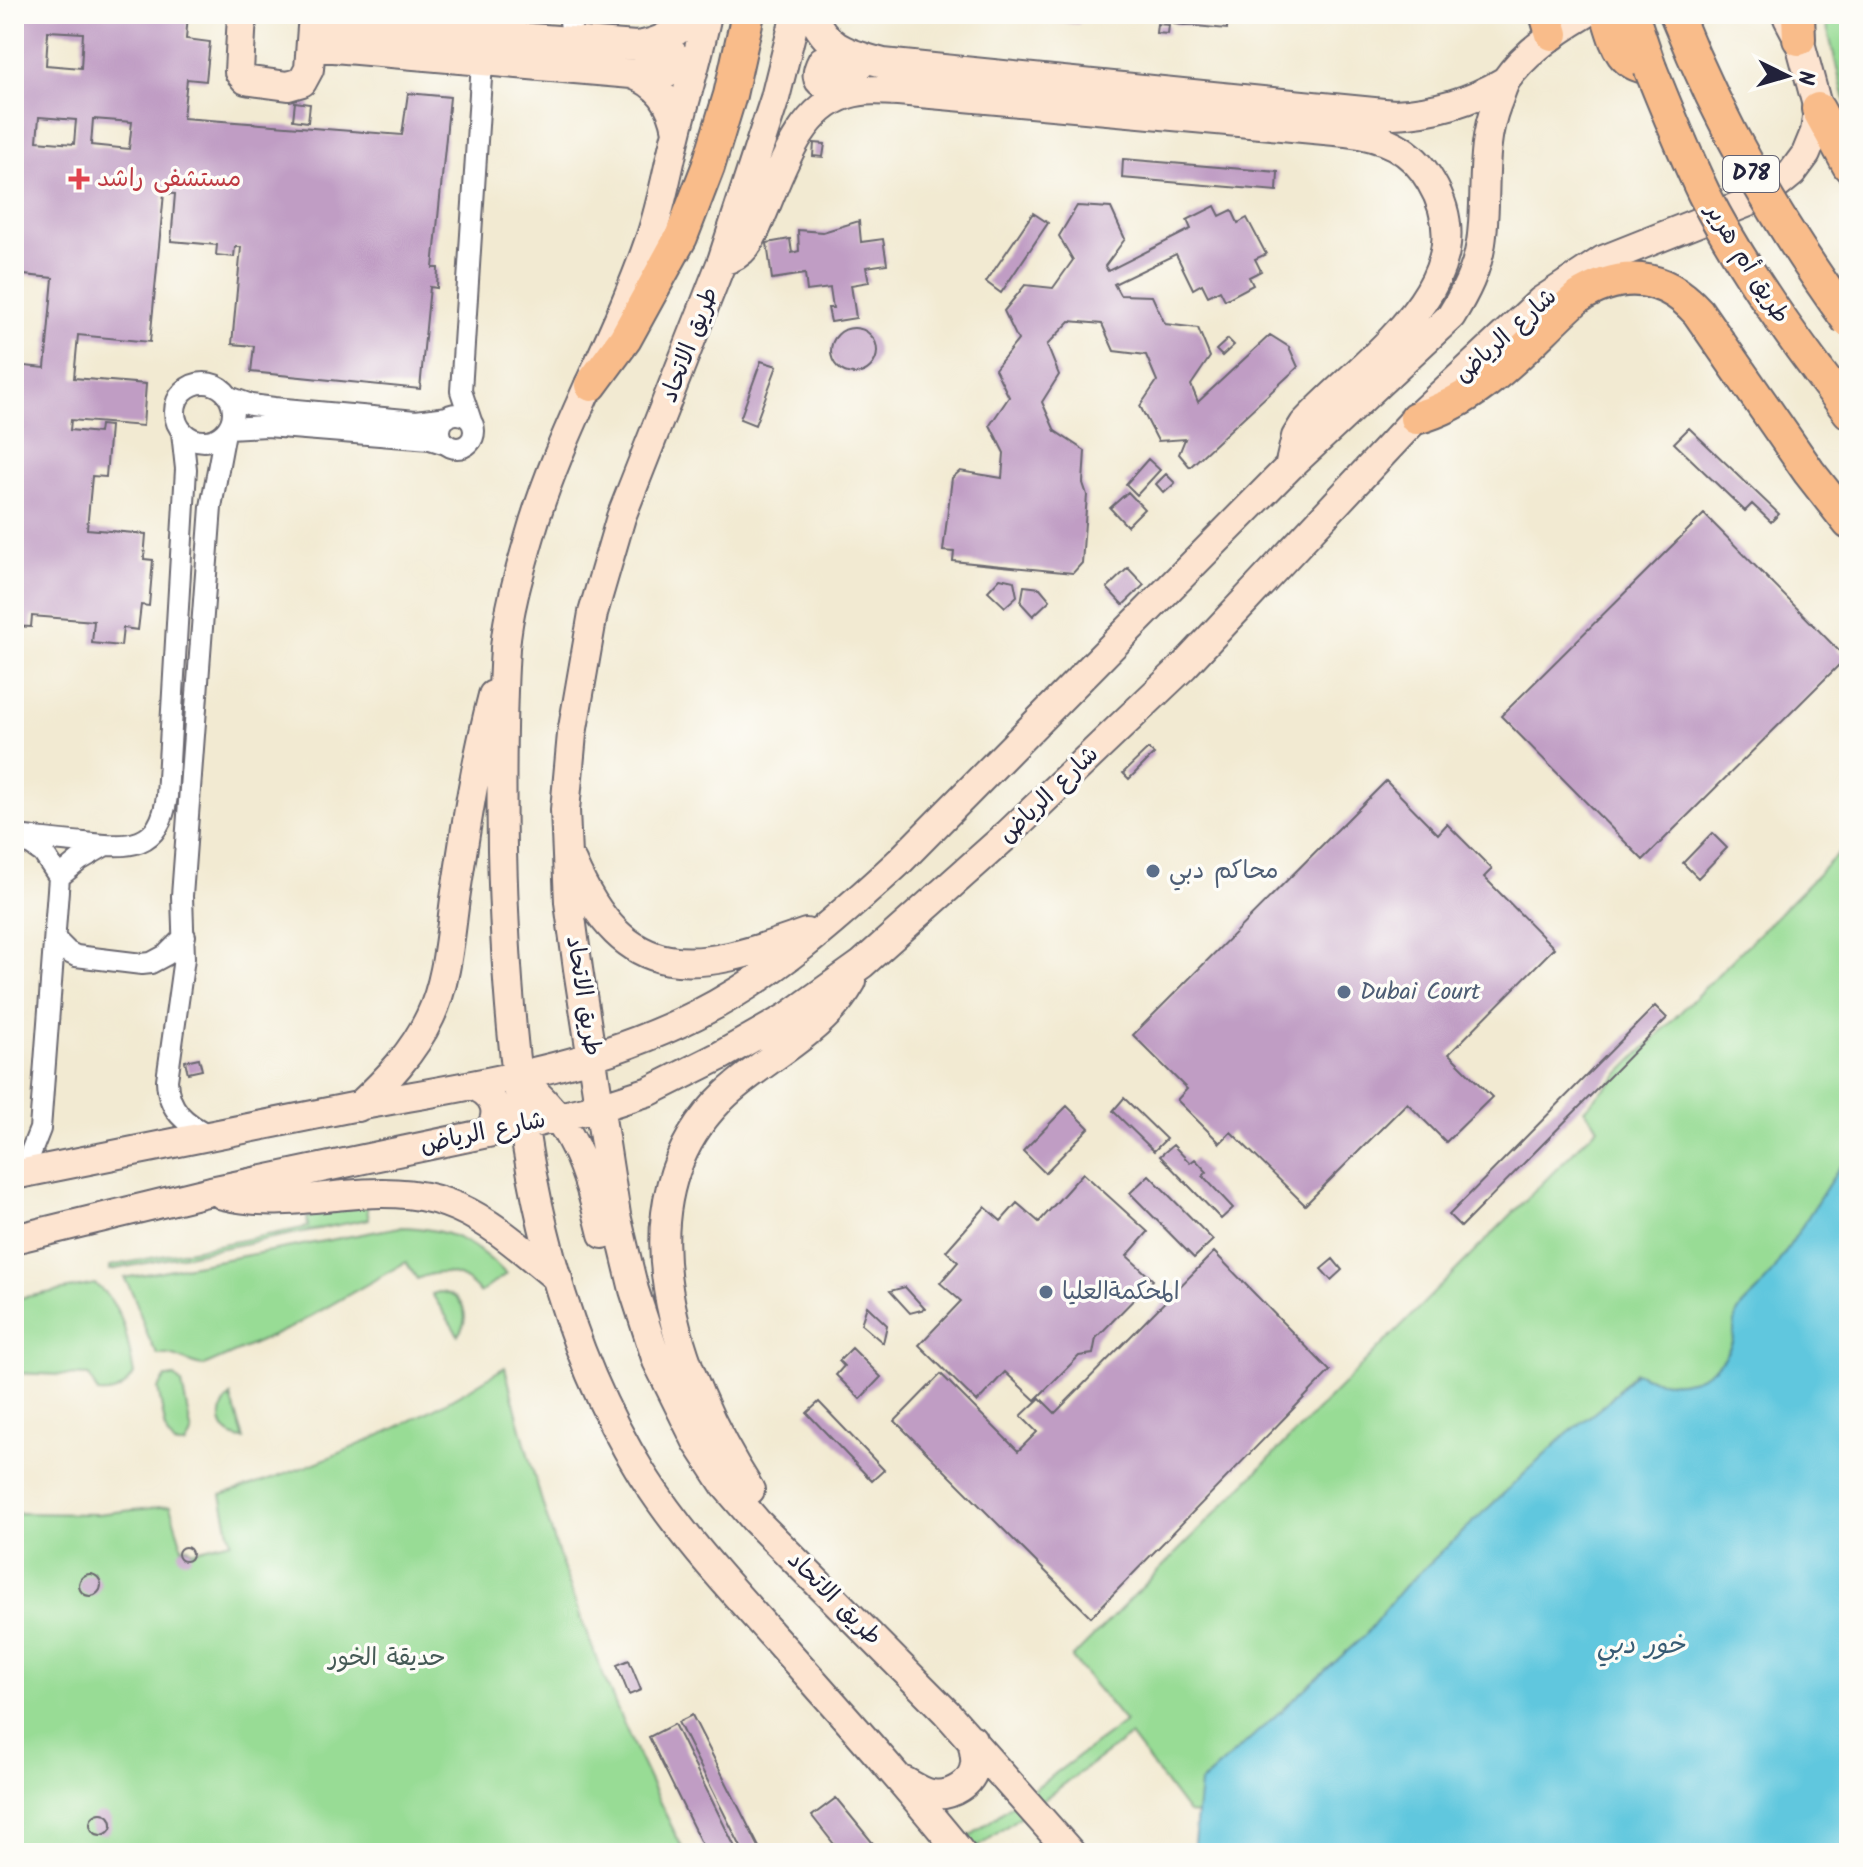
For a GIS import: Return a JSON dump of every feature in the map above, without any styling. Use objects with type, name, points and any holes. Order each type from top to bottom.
[{"type":"main road","points":[[242,14],[239,72],[246,80],[296,85],[302,82],[309,69],[312,27],[483,48],[640,77],[655,87],[667,101],[677,131]]},
{"type":"main road","points":[[483,48],[573,43],[651,44],[680,29],[695,14]]},
{"type":"main road","points":[[358,1107],[411,1051],[432,1015],[443,976],[476,768],[515,590],[546,485],[566,434],[591,385],[650,239],[707,14]]},
{"type":"main road","points":[[591,385],[625,339],[681,237],[708,167],[730,95],[748,14]]},
{"type":"main road","name":"طريق الاتحاد","points":[[796,14],[775,98],[722,261],[621,517],[603,578],[585,655],[572,734],[565,834],[569,902],[616,1215],[634,1290],[657,1361],[697,1442],[725,1485],[790,1556],[972,1739],[1071,1853]]},
{"type":"main road","points":[[812,14],[830,43],[880,76],[1367,134],[1388,140],[1407,152],[1426,173],[1440,196],[1446,250],[1439,276],[1426,300],[1403,326],[1304,424],[1296,437],[1290,466]]},
{"type":"main road","name":"شارع الرياض","points":[[14,1174],[518,1078],[593,1058],[698,1014],[774,967],[833,923],[909,852],[1290,466],[1451,316],[1465,293],[1481,242],[1486,145],[1505,81],[1549,24],[1585,14]]},
{"type":"main road","points":[[1607,14],[1624,56],[1636,67],[1650,68]]},
{"type":"main road","name":"طريق أم هرير","points":[[1632,14],[1650,68],[1704,195],[1776,315],[1849,412]]},
{"type":"main road","name":"طريق أم هرير","points":[[1676,14],[1718,112],[1744,161],[1801,255],[1849,322]]},
{"type":"main road","name":"شارع الرياض","points":[[14,1239],[211,1191],[600,1107],[641,1094],[720,1056],[788,1017],[862,964],[1008,834],[1184,666],[1416,418],[1515,323],[1571,279],[1603,260],[1764,196],[1792,173],[1806,154],[1815,132],[1818,109],[1794,22]]},
{"type":"main road","points":[[616,72],[627,67],[663,76],[670,74],[676,61],[674,55],[651,44]]},
{"type":"main road","points":[[722,261],[737,255],[750,243],[787,158],[817,112],[880,76],[1394,114],[1441,109],[1485,93],[1505,81]]},
{"type":"main road","points":[[1818,109],[1849,166]]},
{"type":"main road","points":[[1416,418],[1446,409],[1472,394],[1577,298],[1596,286],[1627,279],[1660,284],[1679,294],[1698,312],[1809,472],[1849,523]]},
{"type":"main road","points":[[505,644],[503,888],[518,1078],[534,1184],[558,1279],[590,1370],[619,1433],[644,1476],[704,1560],[901,1779],[961,1853]]},
{"type":"main road","points":[[565,834],[572,863],[584,889],[620,936],[644,954],[673,961],[703,962],[732,958],[833,923]]},
{"type":"main road","points":[[790,1556],[738,1471],[695,1383],[670,1307],[663,1244],[665,1212],[683,1152],[706,1115],[727,1093],[812,1027],[848,989],[862,964]]},
{"type":"main road","points":[[629,1045],[623,1058],[623,1072],[630,1085],[641,1094]]},
{"type":"main road","points":[[518,1078],[540,1095],[559,1116],[583,1162],[618,1292],[628,1316],[657,1361]]},
{"type":"main road","points":[[472,1085],[490,1095],[495,1104],[497,1114],[488,1132]]},
{"type":"main road","points":[[211,1191],[227,1196],[282,1201],[383,1192],[422,1195],[452,1203],[498,1230],[558,1279]]},
{"type":"main road","points":[[901,1779],[930,1794],[948,1794],[961,1788],[975,1764],[972,1739]]},
{"type":"street","points":[[569,14],[573,43]]},
{"type":"street","points":[[446,444],[442,439],[441,427],[461,391],[483,48]]},
{"type":"street","points":[[16,836],[128,847],[153,834],[161,823],[165,810],[186,478],[186,450],[174,413],[178,396],[185,389],[194,384],[214,384],[229,397],[251,405],[274,408],[416,421],[462,415],[471,421]]},
{"type":"street","points":[[182,432],[199,441],[217,438],[226,430],[267,426],[430,439],[460,448],[469,444],[475,430],[461,391]]},
{"type":"street","points":[[211,1136],[197,1130],[178,1115],[167,1094],[167,1080],[183,969],[185,936],[182,896],[211,507],[226,430],[233,413],[229,397]]},
{"type":"street","points":[[14,1174],[29,1157],[40,1129],[59,877],[43,853],[16,836]]},
{"type":"street","points":[[59,877],[104,846]]},
{"type":"street","points":[[55,939],[76,956],[142,964],[159,960],[185,936]]},
{"type":"green space","points":[[1825,14],[1849,14],[1849,116],[1826,23]]},
{"type":"green space","points":[[1849,843],[1849,1157],[1763,1285],[1738,1312],[1732,1343],[1722,1360],[1701,1376],[1676,1382],[1648,1378],[1635,1372],[1608,1402],[1567,1434],[1400,1591],[1365,1635],[1200,1784],[1198,1814],[1188,1813],[1130,1736],[970,1853],[947,1853],[1125,1722],[1072,1658],[1598,1127],[1584,1109]]},
{"type":"green space","points":[[366,1205],[369,1219],[110,1270],[110,1266],[308,1227],[307,1217]]},
{"type":"green space","points":[[400,1227],[432,1230],[458,1238],[482,1252],[506,1274],[480,1293],[466,1280],[452,1274],[435,1274],[417,1279],[406,1262],[290,1328],[204,1366],[158,1355],[124,1278]]},
{"type":"green space","points":[[95,1284],[113,1303],[123,1324],[134,1374],[127,1383],[114,1392],[98,1393],[89,1376],[14,1373],[14,1299]]},
{"type":"green space","points":[[439,1292],[454,1297],[463,1307],[464,1321],[458,1335],[432,1294]]},
{"type":"green space","name":"حديقة الخور","points":[[505,1367],[540,1494],[580,1615],[628,1734],[685,1853],[14,1853],[14,1513],[97,1514],[170,1506],[182,1547],[192,1551],[231,1541],[221,1495],[368,1441],[437,1407]]},
{"type":"green space","points":[[166,1377],[175,1377],[182,1384],[192,1434],[185,1445],[175,1445],[167,1435],[158,1389]]},
{"type":"green space","points":[[231,1396],[244,1439],[229,1434],[222,1423],[222,1410]]},
{"type":"water","name":"خور دبي","points":[[1849,1157],[1849,1853],[1193,1853],[1200,1784],[1365,1635],[1400,1591],[1567,1434],[1608,1402],[1636,1372],[1662,1381],[1689,1380],[1712,1369],[1722,1359],[1732,1343],[1738,1312],[1763,1285]]},
{"type":"building","points":[[14,14],[188,14],[186,39],[210,42],[206,81],[187,79],[183,118],[402,135],[408,93],[450,97],[433,268],[438,268],[437,288],[430,287],[420,389],[251,372],[254,346],[232,344],[241,247],[235,247],[234,257],[216,255],[217,245],[171,241],[175,194],[164,193],[150,342],[78,335],[74,378],[146,384],[143,426],[71,420],[70,430],[99,433],[100,425],[110,426],[106,477],[92,476],[87,529],[146,534],[144,559],[153,560],[149,606],[141,605],[138,630],[123,628],[121,646],[92,643],[94,621],[32,616],[31,627],[14,626],[14,365],[45,368],[53,278],[14,274]],"holes":[[[48,31],[83,33],[81,68],[46,65]],[[39,117],[76,120],[74,144],[37,141]],[[93,119],[132,122],[129,149],[91,145]]]},
{"type":"building","points":[[965,14],[1080,14],[1079,24]]},
{"type":"building","points":[[1175,14],[1228,14],[1227,29],[1174,24]]},
{"type":"building","points":[[1157,24],[1169,25],[1168,34],[1156,33]]},
{"type":"building","points":[[295,102],[310,104],[308,122],[293,120]]},
{"type":"building","points":[[814,143],[825,144],[823,157],[813,156]]},
{"type":"building","points":[[1123,159],[1278,172],[1277,191],[1122,178]]},
{"type":"building","points":[[1077,206],[1111,208],[1125,239],[1105,266],[1108,271],[1191,229],[1187,220],[1215,206],[1220,216],[1232,210],[1238,223],[1247,218],[1266,254],[1255,259],[1261,271],[1249,277],[1253,285],[1225,300],[1220,290],[1208,296],[1202,284],[1193,289],[1176,254],[1114,284],[1120,295],[1152,296],[1165,324],[1198,328],[1210,357],[1191,385],[1198,402],[1270,335],[1289,347],[1298,367],[1190,467],[1179,454],[1185,439],[1158,441],[1140,406],[1157,381],[1146,355],[1114,351],[1102,324],[1070,321],[1047,345],[1059,375],[1042,402],[1055,431],[1085,451],[1083,483],[1087,495],[1082,563],[1073,573],[953,561],[954,552],[943,551],[952,478],[960,471],[1002,478],[1004,453],[990,425],[1009,397],[995,369],[1018,340],[1004,311],[1025,285],[1053,288],[1073,260],[1059,236]]},
{"type":"building","points":[[1033,213],[1048,223],[1001,293],[986,282]]},
{"type":"building","points":[[859,221],[861,242],[883,239],[887,264],[866,267],[869,282],[851,285],[856,318],[831,322],[828,308],[833,308],[830,288],[807,291],[805,274],[772,279],[767,243],[790,239],[792,253],[799,251],[798,230],[823,232]]},
{"type":"building","points":[[854,328],[870,335],[877,351],[870,367],[854,374],[838,367],[831,351],[838,335]]},
{"type":"building","points":[[1228,339],[1234,345],[1222,356],[1216,350]]},
{"type":"building","points":[[761,361],[777,366],[755,425],[740,419]]},
{"type":"building","points":[[1689,428],[1779,514],[1771,522],[1752,504],[1745,511],[1674,443]]},
{"type":"building","points":[[1148,459],[1160,470],[1137,495],[1126,484]]},
{"type":"building","points":[[1166,474],[1175,483],[1164,493],[1156,484]]},
{"type":"building","points":[[1128,492],[1144,509],[1127,526],[1110,508]]},
{"type":"building","points":[[1704,514],[1846,658],[1643,860],[1501,716]]},
{"type":"building","points":[[1128,568],[1144,585],[1123,605],[1107,588]]},
{"type":"building","points":[[1000,578],[1014,581],[1017,596],[1005,607],[988,591]]},
{"type":"building","points":[[1024,586],[1040,588],[1050,600],[1033,616],[1021,603]]},
{"type":"building","points":[[1148,749],[1154,754],[1129,779],[1123,773]]},
{"type":"building","name":"Dubai Court","points":[[1386,781],[1438,834],[1447,824],[1492,869],[1484,877],[1554,948],[1449,1054],[1492,1097],[1446,1142],[1407,1103],[1305,1205],[1231,1132],[1220,1143],[1177,1100],[1187,1089],[1133,1035]]},
{"type":"building","points":[[1712,833],[1727,848],[1698,878],[1683,863]]},
{"type":"building","points":[[1655,1006],[1667,1018],[1461,1227],[1449,1215]]},
{"type":"building","points":[[199,1058],[202,1070],[188,1073],[185,1061]]},
{"type":"building","points":[[1124,1098],[1166,1139],[1154,1151],[1113,1111]]},
{"type":"building","points":[[1067,1106],[1089,1128],[1045,1173],[1023,1151]]},
{"type":"building","points":[[1173,1145],[1190,1163],[1195,1159],[1207,1172],[1203,1176],[1233,1208],[1221,1219],[1160,1156]]},
{"type":"building","name":"المحكمةالعليا","points":[[1083,1173],[1148,1232],[1127,1256],[1153,1280],[1096,1338],[1093,1354],[1079,1356],[1035,1400],[1005,1372],[977,1402],[919,1345],[961,1301],[940,1283],[958,1262],[946,1251],[985,1207],[1001,1221],[1017,1203],[1039,1222]]},
{"type":"building","points":[[1149,1175],[1213,1240],[1194,1258],[1130,1193]]},
{"type":"building","points":[[1214,1252],[1330,1371],[1091,1617],[895,1421],[941,1374],[1018,1451],[1037,1432],[1021,1416],[1040,1398],[1055,1413]]},
{"type":"building","points":[[1333,1259],[1342,1270],[1331,1280],[1321,1269]]},
{"type":"building","points":[[905,1287],[925,1309],[910,1313],[890,1291]]},
{"type":"building","points":[[867,1306],[887,1325],[883,1343],[861,1324]]},
{"type":"building","points":[[852,1348],[881,1377],[860,1399],[836,1375],[844,1366],[839,1361]]},
{"type":"building","points":[[819,1402],[884,1470],[872,1481],[807,1413]]},
{"type":"building","points":[[185,1547],[192,1554],[185,1561],[178,1554]]},
{"type":"building","points":[[90,1574],[98,1577],[101,1585],[98,1593],[90,1596],[82,1593],[79,1585],[82,1577]]},
{"type":"building","points":[[629,1660],[641,1690],[629,1695],[617,1665]]},
{"type":"building","points":[[692,1715],[762,1853],[744,1853],[678,1722]]},
{"type":"building","points":[[674,1724],[738,1853],[706,1853],[649,1737]]},
{"type":"building","points":[[836,1798],[881,1853],[841,1853],[812,1816]]},
{"type":"building","points":[[101,1813],[109,1816],[112,1824],[109,1832],[101,1835],[93,1832],[90,1824],[93,1816]]},
{"type":"place","name":"مستشفى راشد","points":[[79,179]]},
{"type":"place","name":"محاكم دبي","points":[[1153,871]]},
{"type":"place","name":"Dubai Court","points":[[1344,992]]},
{"type":"place","name":"المحكمةالعليا","points":[[1046,1292]]}]
